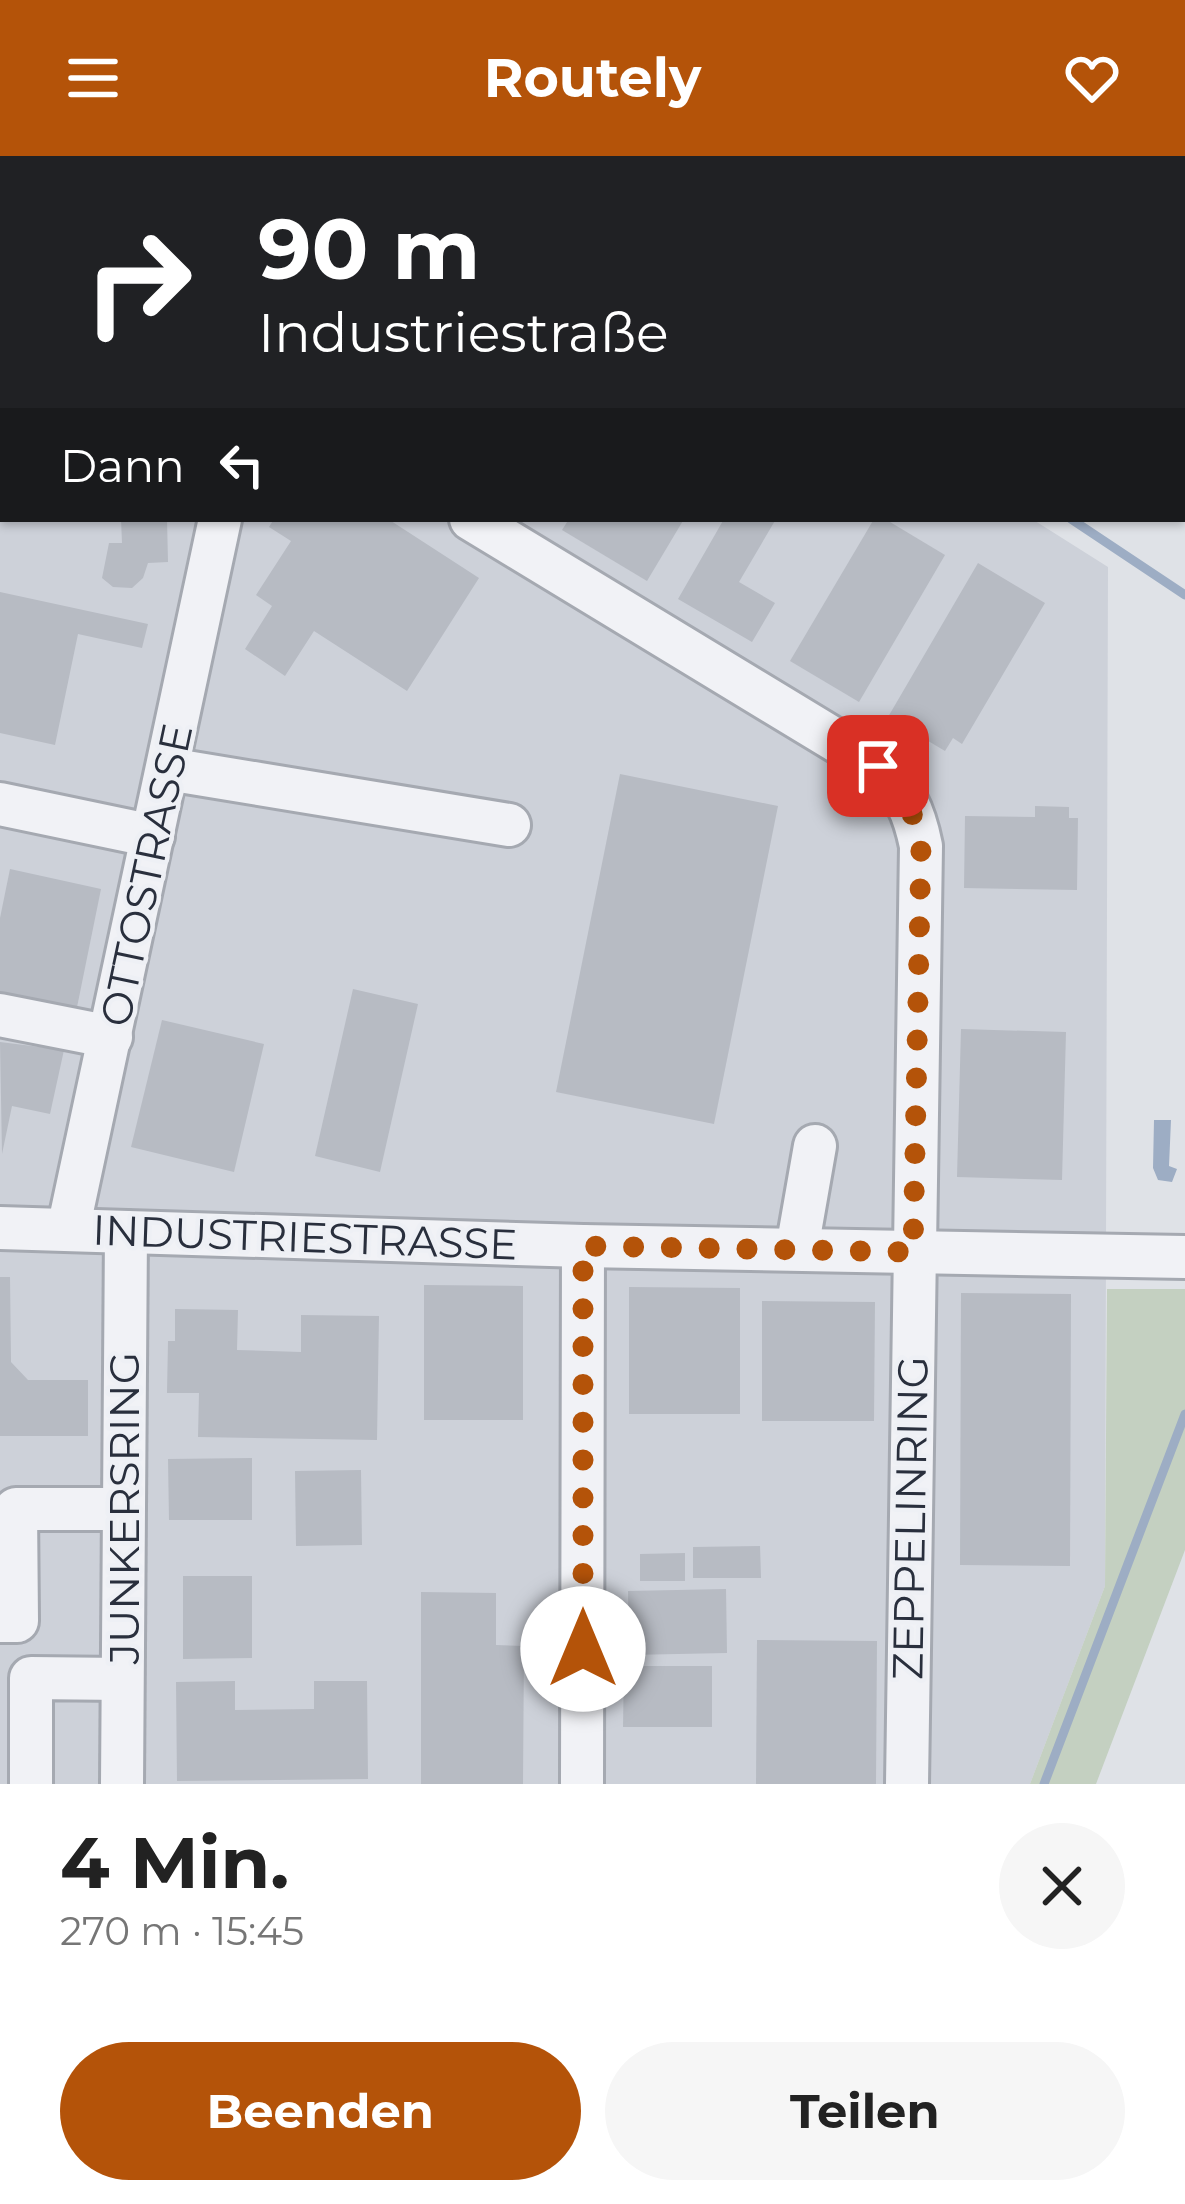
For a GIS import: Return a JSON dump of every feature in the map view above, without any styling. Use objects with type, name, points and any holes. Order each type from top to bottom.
[{"type":"street","name":"OTTOSTRASSE","points":[[68,1230],[219,522]]},
{"type":"street","name":"ZEPPELINRING","points":[[476,522],[878,766],[901,787],[915,815],[921,846],[908,1784]]},
{"type":"street","points":[[168,769],[508,825]]},
{"type":"street","points":[[0,804],[153,836]]},
{"type":"street","points":[[0,1015],[111,1037]]},
{"type":"street","points":[[797,1249],[815,1146]]},
{"type":"street","name":"INDUSTRIESTRASSE","points":[[0,1228],[583,1246],[1185,1257]]},
{"type":"street","name":"JUNKERSRING","points":[[122,1784],[126,1232]]},
{"type":"street","points":[[582,1784],[583,1246]]},
{"type":"street","points":[[0,1621],[17,1621],[16,1509],[123,1508]]},
{"type":"street","points":[[31,1784],[31,1678],[122,1679]]},
{"type":"shaded area","points":[[0,522],[1037,522],[1108,567],[1105,1586],[1030,1784],[0,1784]]},
{"type":"green space","points":[[1107,1289],[1185,1289],[1185,1550],[1096,1784],[1030,1784],[1105,1586]]},
{"type":"water","points":[[1154,1120],[1171,1120],[1169,1166],[1177,1169],[1172,1182],[1158,1180],[1153,1168]]},
{"type":"building","points":[[121,522],[167,522],[168,562],[148,563],[143,578],[132,588],[113,587],[102,578],[109,543],[122,543]]},
{"type":"building","points":[[272,522],[393,522],[479,578],[407,691],[314,631],[285,676],[245,649],[272,606],[256,595],[291,541],[269,527]]},
{"type":"building","points":[[567,522],[682,522],[647,581],[562,530]]},
{"type":"building","points":[[722,522],[774,522],[739,582],[775,603],[752,642],[678,599]]},
{"type":"building","points":[[872,522],[890,522],[945,555],[859,702],[790,661]]},
{"type":"building","points":[[978,563],[1045,603],[962,744],[953,738],[945,751],[888,717]]},
{"type":"building","points":[[0,592],[148,624],[142,648],[78,634],[55,745],[0,733]]},
{"type":"building","points":[[620,774],[778,806],[714,1124],[556,1092]]},
{"type":"building","points":[[1035,806],[1069,807],[1069,818],[1078,818],[1077,890],[964,888],[965,816],[1035,817]]},
{"type":"building","points":[[10,869],[101,889],[74,1022],[0,1007],[0,918]]},
{"type":"building","points":[[353,989],[418,1004],[380,1172],[315,1156]]},
{"type":"building","points":[[162,1020],[264,1044],[234,1172],[131,1147]]},
{"type":"building","points":[[961,1029],[1066,1032],[1062,1180],[957,1177]]},
{"type":"building","points":[[0,1042],[64,1050],[50,1114],[12,1106],[2,1154]]},
{"type":"building","points":[[0,1277],[10,1277],[11,1362],[28,1380],[88,1380],[88,1436],[0,1436]]},
{"type":"building","points":[[424,1285],[523,1286],[523,1420],[424,1420]]},
{"type":"building","points":[[629,1287],[740,1288],[740,1414],[629,1414]]},
{"type":"building","points":[[961,1293],[1071,1294],[1070,1566],[960,1565]]},
{"type":"building","points":[[762,1301],[875,1302],[874,1421],[762,1421]]},
{"type":"building","points":[[175,1309],[238,1310],[237,1350],[301,1352],[301,1315],[379,1316],[377,1440],[198,1437],[199,1393],[167,1393],[168,1341],[175,1341]]},
{"type":"building","points":[[252,1458],[252,1520],[169,1520],[168,1459]]},
{"type":"building","points":[[361,1470],[362,1545],[296,1546],[295,1471]]},
{"type":"building","points":[[760,1546],[761,1578],[693,1578],[693,1547]]},
{"type":"building","points":[[685,1553],[685,1581],[640,1581],[640,1554]]},
{"type":"building","points":[[183,1576],[252,1576],[252,1658],[183,1659]]},
{"type":"building","points":[[726,1589],[727,1653],[629,1655],[628,1591]]},
{"type":"building","points":[[421,1592],[496,1593],[496,1645],[524,1646],[523,1784],[421,1784]]},
{"type":"building","points":[[757,1640],[877,1641],[876,1784],[756,1784]]},
{"type":"building","points":[[624,1666],[712,1666],[712,1727],[623,1727]]},
{"type":"building","points":[[235,1681],[235,1710],[314,1709],[314,1681],[367,1681],[368,1779],[177,1781],[176,1682]]},
{"type":"waterway","points":[[1076,522],[1185,595]]},
{"type":"waterway","points":[[1044,1784],[1185,1414]]},
{"type":"route","points":[[583,1649],[583,1246],[913,1252],[921,846],[915,815],[901,787],[878,766]]}]
